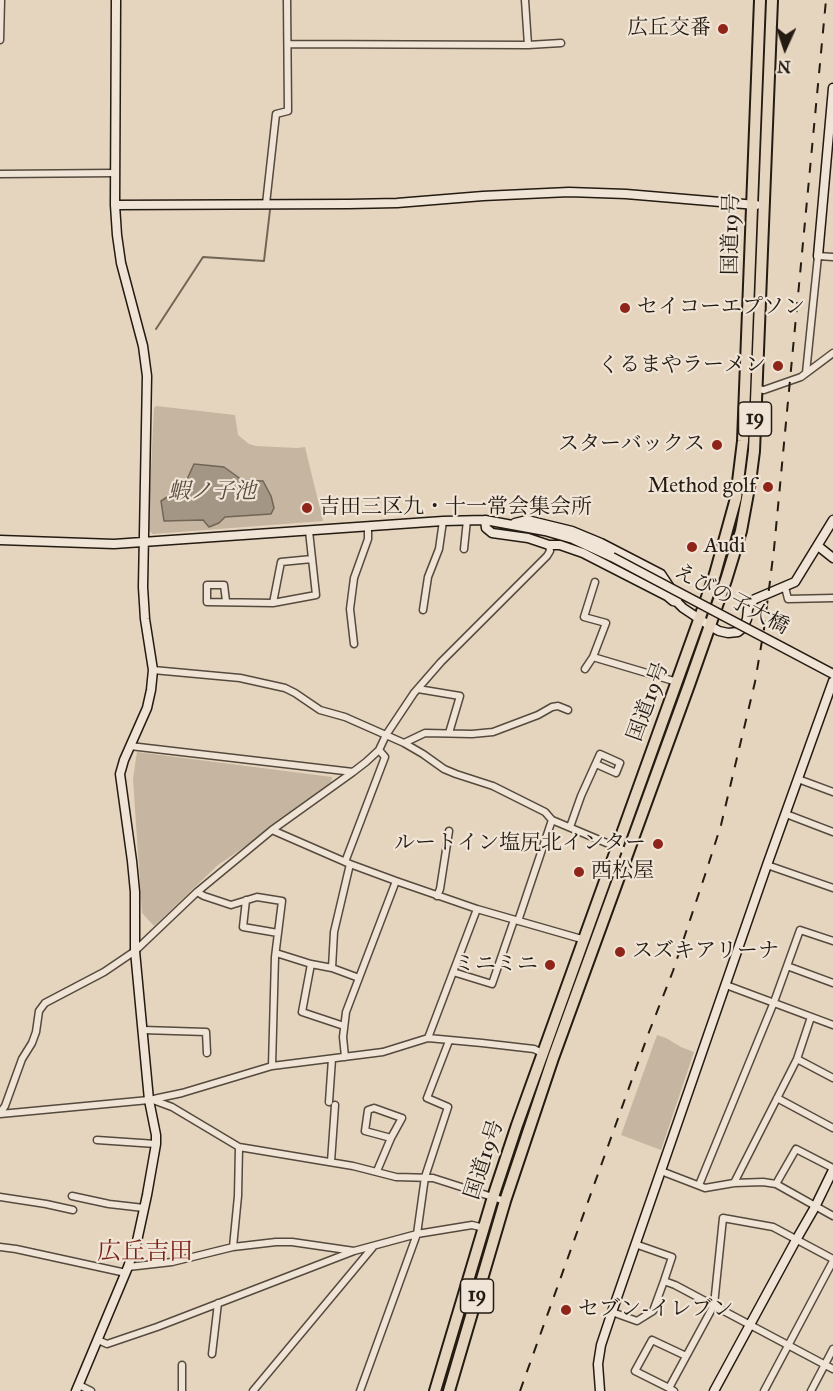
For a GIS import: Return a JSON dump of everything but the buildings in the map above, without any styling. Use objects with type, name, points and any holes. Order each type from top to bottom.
[{"type":"highway","name":"国道19号","points":[[449,1391],[583,940],[699,620],[736,498],[743,441],[760,0]]},
{"type":"highway","name":"国道19号","points":[[435,1391],[494,1197],[548,1056],[595,944],[710,626],[741,531],[754,451],[771,0]]},
{"type":"street","points":[[0,40],[1,0]]},
{"type":"street","points":[[91,1391],[77,1388],[127,1270],[140,1229],[156,1144],[149,1100],[135,951],[135,892],[132,861],[120,774],[147,708],[153,670],[145,619],[143,587],[147,376],[143,346],[121,263],[115,205],[116,0]]},
{"type":"street","points":[[266,204],[276,114],[288,111],[287,0]]},
{"type":"street","points":[[525,0],[528,45]]},
{"type":"street","points":[[288,44],[528,45],[561,43]]},
{"type":"street","points":[[807,373],[830,160],[833,88]]},
{"type":"street","points":[[0,174],[115,173]]},
{"type":"street","points":[[115,205],[307,205],[569,192],[763,205]]},
{"type":"street","points":[[818,256],[833,257]]},
{"type":"street","points":[[757,389],[764,390],[790,382],[807,373],[833,353]]},
{"type":"street","points":[[0,540],[114,544],[442,520],[485,520],[511,524],[527,520],[572,531],[601,543],[661,574],[683,608],[699,620],[719,631],[728,633],[738,632],[755,599],[795,582],[833,520]]},
{"type":"street","points":[[423,610],[428,577],[439,549],[442,520]]},
{"type":"street","points":[[464,549],[467,520]]},
{"type":"street","points":[[485,520],[486,528],[492,533],[560,545],[583,553],[678,602]]},
{"type":"street","name":"えびの子大橋","points":[[511,524],[573,539],[612,557],[833,674]]},
{"type":"street","points":[[354,644],[350,609],[354,578],[369,539],[368,526]]},
{"type":"street","points":[[226,602],[273,603],[316,595],[309,531]]},
{"type":"street","points":[[0,1114],[5,1106],[21,1059],[32,1043],[39,1011],[45,1003],[104,972],[135,951],[197,892],[272,830],[380,750],[386,735],[418,689],[441,662],[547,556],[550,551],[549,544]]},
{"type":"street","points":[[818,546],[833,558]]},
{"type":"street","points":[[273,603],[281,562],[312,559]]},
{"type":"street","points":[[585,669],[593,657],[606,623],[584,617],[595,582]]},
{"type":"street","points":[[785,587],[788,599],[833,598]]},
{"type":"street","points":[[593,657],[677,682]]},
{"type":"street","points":[[153,670],[240,678],[285,688],[320,710],[345,717],[404,743],[444,769],[493,786],[545,812],[552,820],[628,852]]},
{"type":"street","points":[[600,1391],[598,1364],[601,1345],[833,681]]},
{"type":"street","points":[[418,689],[460,696],[449,733]]},
{"type":"street","points":[[404,743],[425,733],[493,732],[538,715],[552,707],[558,706],[568,710]]},
{"type":"street","points":[[130,746],[353,772]]},
{"type":"street","points":[[333,968],[334,932],[347,863],[385,757],[380,750]]},
{"type":"street","points":[[570,827],[596,764]]},
{"type":"street","points":[[798,779],[833,792]]},
{"type":"street","points":[[786,814],[833,832]]},
{"type":"street","points":[[453,972],[492,984],[552,820]]},
{"type":"street","points":[[272,830],[347,863],[437,896],[595,944]]},
{"type":"street","points":[[437,896],[449,831]]},
{"type":"street","points":[[767,865],[833,888]]},
{"type":"street","points":[[345,1057],[343,1037],[346,1012],[396,881]]},
{"type":"street","points":[[197,892],[231,905],[257,897],[282,901],[276,952],[272,1066]]},
{"type":"street","points":[[246,900],[243,927],[278,933]]},
{"type":"street","points":[[428,1038],[477,909]]},
{"type":"street","points":[[699,1185],[774,1002],[800,930],[833,941]]},
{"type":"street","points":[[276,952],[360,978]]},
{"type":"street","points":[[311,964],[302,1012],[344,1026]]},
{"type":"street","points":[[787,966],[833,983]]},
{"type":"street","points":[[726,985],[833,1025]]},
{"type":"street","points":[[734,1184],[797,1059],[811,1017]]},
{"type":"street","points":[[142,1030],[206,1032],[207,1053]]},
{"type":"street","points":[[0,1114],[149,1100],[182,1093],[272,1066],[383,1052],[428,1038],[534,1049],[548,1056]]},
{"type":"street","points":[[360,1391],[417,1234],[425,1177],[448,1107],[428,1098],[449,1041]]},
{"type":"street","points":[[331,1162],[332,1059]]},
{"type":"street","points":[[797,1059],[833,1078]]},
{"type":"street","points":[[777,1098],[833,1128]]},
{"type":"street","points":[[149,1100],[172,1107],[239,1147],[331,1162],[396,1177],[433,1178],[505,1200]]},
{"type":"street","points":[[376,1171],[402,1118],[374,1108],[368,1110],[364,1131],[391,1138]]},
{"type":"street","points":[[98,1140],[156,1144]]},
{"type":"street","points":[[233,1247],[238,1196],[239,1147]]},
{"type":"street","points":[[714,1391],[815,1207],[833,1169],[796,1149],[776,1184]]},
{"type":"street","points":[[661,1171],[705,1188],[763,1182],[776,1184],[833,1216]]},
{"type":"street","points":[[72,1196],[109,1204],[144,1208]]},
{"type":"street","points":[[0,1197],[73,1210]]},
{"type":"street","points":[[686,1356],[652,1340],[635,1371],[671,1390],[686,1356],[714,1305],[723,1218],[773,1227],[833,1260],[764,1391]]},
{"type":"street","points":[[98,1340],[107,1344],[157,1327],[354,1251],[417,1234],[472,1226],[484,1228]]},
{"type":"street","points":[[0,1247],[16,1248],[127,1270],[233,1247],[276,1242],[292,1242],[354,1251]]},
{"type":"street","points":[[612,1312],[637,1321],[653,1311],[664,1281],[672,1257],[635,1244]]},
{"type":"street","points":[[253,1391],[373,1247]]},
{"type":"street","points":[[664,1281],[714,1305],[833,1369]]},
{"type":"street","points":[[212,1354],[218,1303]]},
{"type":"street","points":[[811,1391],[833,1349]]},
{"type":"street","points":[[182,1365],[182,1391]]},
{"type":"shaded area","points":[[156,406],[235,415],[238,435],[249,444],[305,447],[323,521],[153,534],[148,530],[154,408]]},
{"type":"shaded area","points":[[137,752],[332,777],[330,788],[218,865],[154,926],[142,913],[133,779]]},
{"type":"shaded area","points":[[657,1035],[694,1052],[661,1150],[621,1135]]},
{"type":"water","name":"蝦ノ子池","points":[[194,464],[224,467],[242,480],[263,481],[274,508],[271,514],[225,517],[219,523],[209,527],[203,520],[164,521],[161,501],[184,486]]},
{"type":"waterway","points":[[156,329],[203,257],[264,261],[270,210]]},
{"type":"railway","points":[[520,1391],[673,971],[705,875],[721,825],[755,682],[774,549],[826,0]]},
{"type":"place","name":"広丘交番","points":[[723,29]]},
{"type":"place","name":"セイコーエプソン","points":[[625,308]]},
{"type":"place","name":"くるまやラーメン","points":[[778,366]]},
{"type":"place","name":"スターバックス","points":[[717,445]]},
{"type":"place","name":"Method golf","points":[[768,487]]},
{"type":"place","name":"吉田三区九・十一常会集会所","points":[[307,508]]},
{"type":"place","name":"Audi","points":[[692,547]]},
{"type":"place","name":"ルートイン塩尻北インター","points":[[658,844]]},
{"type":"place","name":"西松屋","points":[[579,872]]},
{"type":"place","name":"スズキアリーナ","points":[[620,952]]},
{"type":"place","name":"ミニミニ","points":[[550,965]]},
{"type":"place","name":"セブン-イレブン","points":[[566,1310]]},
{"type":"district","name":"広丘吉田","points":[[145,1253]]}]
